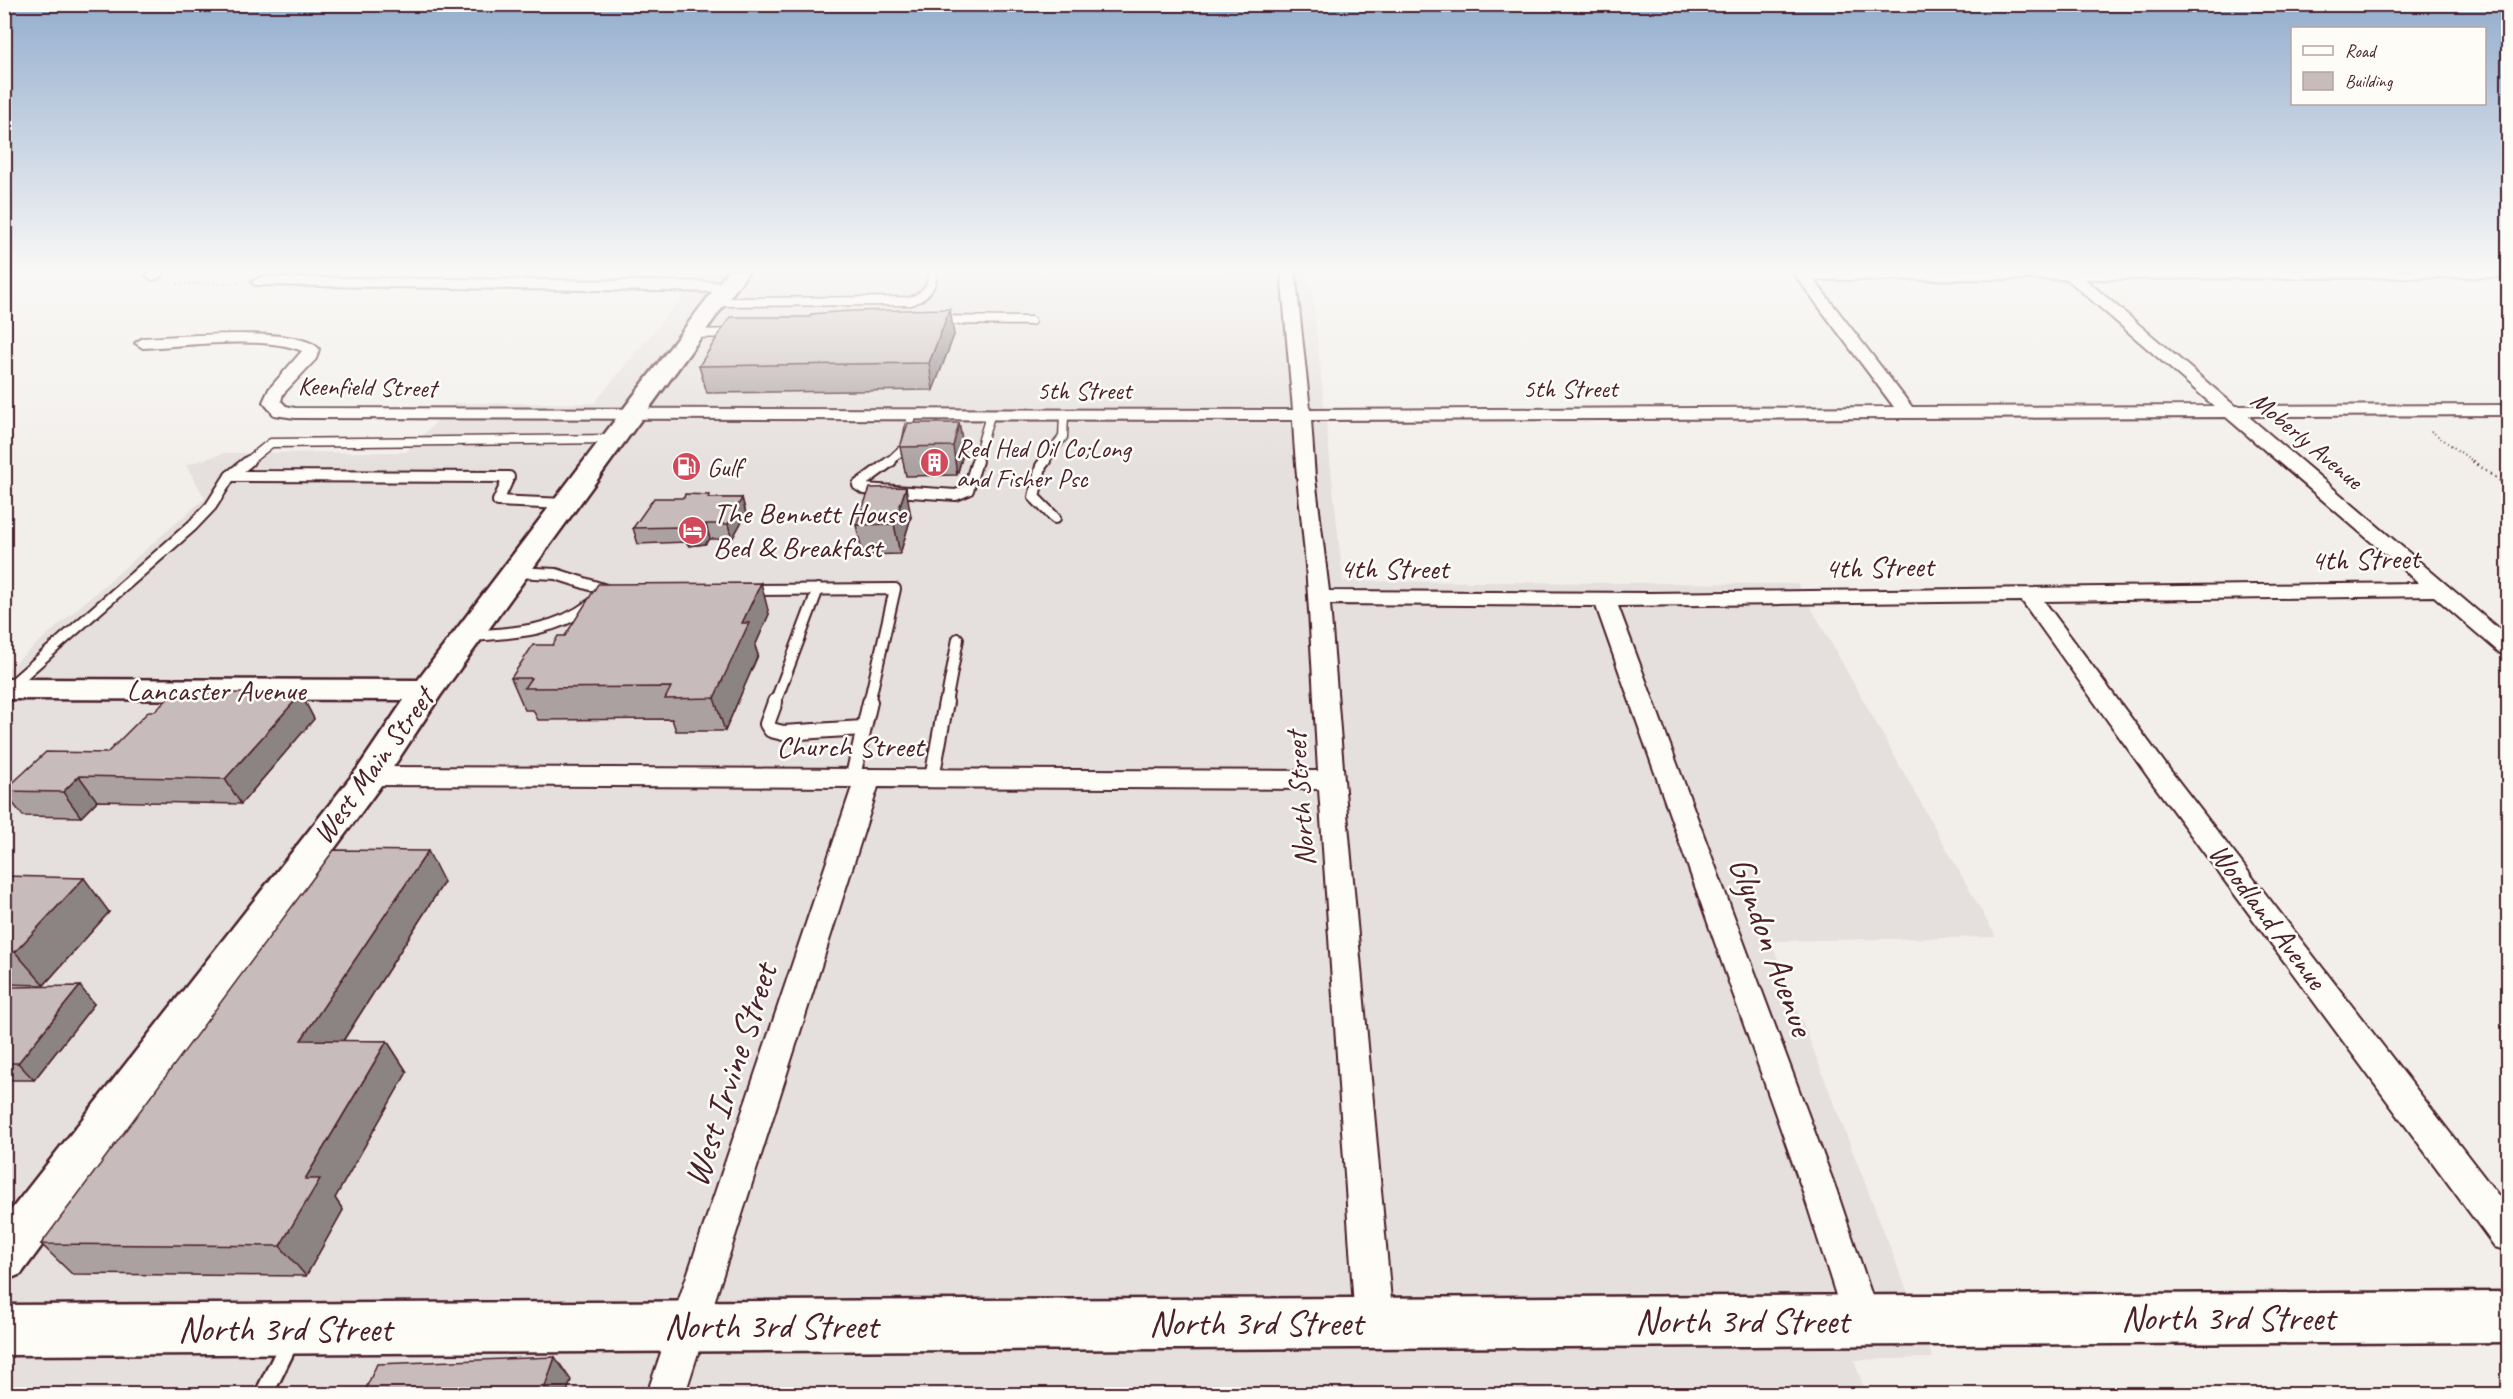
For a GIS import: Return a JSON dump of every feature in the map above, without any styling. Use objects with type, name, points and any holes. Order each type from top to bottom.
[{"type":"main road","name":"West Main Street","points":[[4,1258],[370,776],[427,690],[690,336]]},
{"type":"main road","name":"Lancaster Avenue","points":[[6,689],[427,690]]},
{"type":"main road","name":"North 3rd Street","points":[[4,1330],[2508,1317]]},
{"type":"street","name":"North Street","points":[[1294,336],[1305,478],[1313,530],[1319,597],[1331,780],[1374,1323]]},
{"type":"street","points":[[1849,336],[1907,412]]},
{"type":"street","name":"Moberly Avenue","points":[[2143,336],[2508,648]]},
{"type":"street","name":"Keenfield Street","points":[[142,343],[271,340],[304,344],[311,349],[310,356],[274,393],[272,402],[280,411],[295,413],[632,414]]},
{"type":"street","name":"5th Street","points":[[632,414],[1064,416],[2508,410]]},
{"type":"street","name":"4th Street","points":[[1319,597],[1605,600],[2440,589]]},
{"type":"street","name":"Woodland Avenue","points":[[2029,596],[2160,775],[2508,1235]]},
{"type":"street","name":"Glyndon Avenue","points":[[1605,600],[1820,1189],[1861,1320]]},
{"type":"street","name":"Church Street","points":[[370,776],[860,780],[932,778],[1331,780]]},
{"type":"street","name":"West Irvine Street","points":[[666,1395],[860,780]]},
{"type":"lane","points":[[912,415],[906,447],[887,463],[866,475],[858,485],[864,489],[956,495],[968,490],[990,416]]},
{"type":"lane","points":[[1055,518],[1034,497],[1041,466],[1063,437],[1064,416]]},
{"type":"lane","points":[[6,689],[192,526],[211,506],[230,476],[271,443],[614,439]]},
{"type":"lane","points":[[230,476],[510,477],[498,501],[566,504]]},
{"type":"lane","points":[[467,636],[531,632],[557,624],[579,615],[613,591],[556,574],[515,572]]},
{"type":"lane","points":[[818,589],[767,724],[771,730],[783,733],[863,728]]},
{"type":"lane","points":[[736,590],[895,589],[863,728],[860,780]]},
{"type":"lane","points":[[932,778],[958,639]]},
{"type":"lane","points":[[264,1395],[296,1329]]},
{"type":"path","points":[[2402,410],[2508,486]]},
{"type":"shaded area","points":[[649,336],[1317,336],[1343,581],[1798,584],[1996,937],[1771,941],[1933,1358],[1854,1360],[1866,1394],[5,1394],[4,670],[8,669],[205,498],[186,465],[224,453],[406,452],[455,403],[594,403]]},
{"type":"building","points":[[718,336],[939,336],[929,363],[699,366]]},
{"type":"building","points":[[908,423],[959,423],[953,446],[900,447]]},
{"type":"building","points":[[906,487],[894,524],[856,525],[870,488]]},
{"type":"building","points":[[685,494],[709,495],[708,498],[742,498],[728,524],[706,524],[700,529],[684,531],[681,527],[633,528],[654,498],[684,498]]},
{"type":"building","points":[[761,583],[742,623],[749,623],[714,698],[665,699],[671,687],[524,688],[531,678],[511,678],[533,645],[553,645],[558,636],[565,636],[598,584]]},
{"type":"building","points":[[175,692],[301,694],[225,779],[79,776],[63,792],[4,791],[46,752],[107,753],[149,711],[155,711]]},
{"type":"building","points":[[334,850],[428,851],[301,1040],[387,1041],[305,1179],[320,1179],[280,1246],[41,1244]]},
{"type":"building","points":[[4,876],[84,878],[15,952],[4,952]]},
{"type":"building","points":[[80,986],[18,1063],[4,1063],[4,991],[7,987]]},
{"type":"building","points":[[555,1357],[542,1395],[363,1395],[377,1364]]},
{"type":"place","name":"Red Hed Oil Co;Long and Fisher Psc","points":[[935,463]]},
{"type":"place","name":"Gulf","points":[[686,467]]},
{"type":"place","name":"The Bennett House Bed & Breakfast","points":[[692,530]]}]
